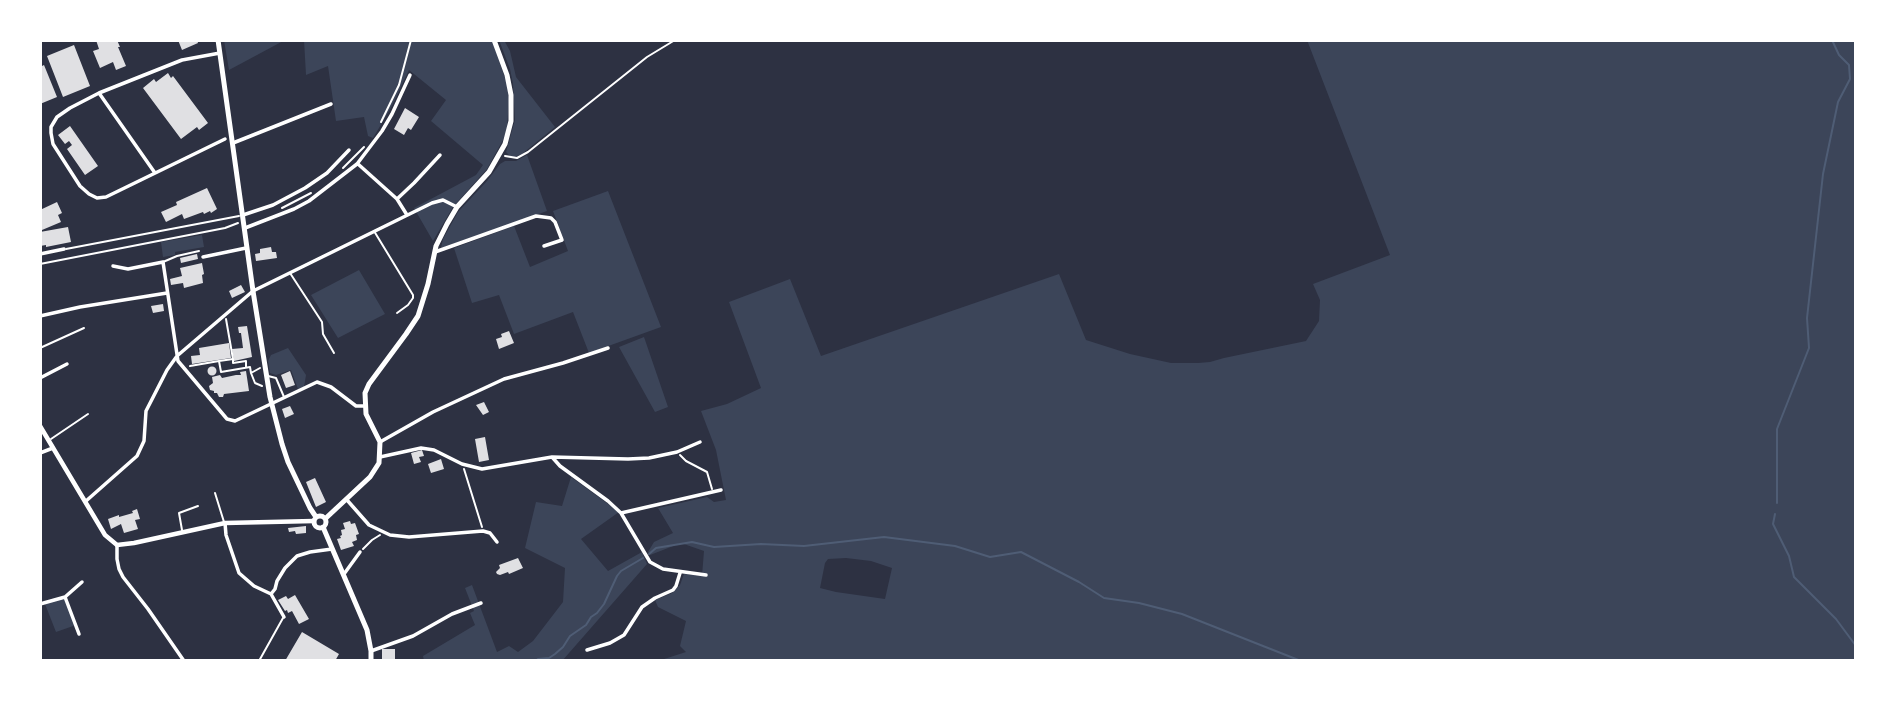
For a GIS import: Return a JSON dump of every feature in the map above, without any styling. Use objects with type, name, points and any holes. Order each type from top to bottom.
[{"type":"main road","points":[[218,40],[271,403],[288,462],[317,527],[323,527]]},
{"type":"main road","points":[[323,527],[326,519],[370,477],[379,463],[380,442],[366,415],[365,393],[418,316],[439,239],[457,207],[489,173],[508,134],[511,95],[494,40]]},
{"type":"main road","points":[[315,519],[321,516],[326,519]]},
{"type":"main road","points":[[323,527],[367,630],[370,661]]},
{"type":"street","points":[[220,53],[182,60],[99,93],[69,108],[57,117],[51,127],[54,144],[80,186],[96,198],[106,197],[225,139]]},
{"type":"street","points":[[244,222],[309,201],[342,178],[357,164],[382,131],[410,75]]},
{"type":"street","points":[[99,93],[155,173]]},
{"type":"street","points":[[233,143],[331,104]]},
{"type":"street","points":[[244,222],[327,173],[349,150]]},
{"type":"street","points":[[397,199],[440,155]]},
{"type":"street","points":[[357,164],[397,199],[407,215]]},
{"type":"street","points":[[86,501],[137,456],[144,441],[146,411],[177,356],[253,291],[373,230],[440,200],[457,207]]},
{"type":"street","points":[[434,253],[536,216],[551,218],[562,240],[544,246]]},
{"type":"street","points":[[203,257],[248,248]]},
{"type":"street","points":[[40,254],[64,249]]},
{"type":"street","points":[[113,266],[128,268],[163,262],[178,361],[227,419],[231,421],[317,382],[331,387],[356,406],[365,406]]},
{"type":"street","points":[[40,316],[167,293]]},
{"type":"street","points":[[380,442],[433,412],[504,379],[608,348]]},
{"type":"street","points":[[40,378],[67,363]]},
{"type":"street","points":[[40,426],[105,535],[117,545],[225,523],[315,519]]},
{"type":"street","points":[[380,457],[421,448],[434,450],[462,464],[482,469],[552,457],[649,458],[677,452],[700,442]]},
{"type":"street","points":[[40,453],[53,448]]},
{"type":"street","points":[[552,457],[621,513],[650,562],[680,573],[706,575]]},
{"type":"street","points":[[621,513],[721,490]]},
{"type":"street","points":[[347,500],[369,525],[384,534],[409,537],[483,531],[490,533],[497,542]]},
{"type":"street","points":[[225,523],[226,535],[239,573],[254,586],[271,593],[284,617]]},
{"type":"street","points":[[117,545],[117,559],[123,577],[184,661]]},
{"type":"street","points":[[271,593],[285,568],[297,556],[332,549]]},
{"type":"street","points":[[343,575],[360,552]]},
{"type":"street","points":[[587,650],[610,643],[624,635],[642,607],[673,590],[680,573]]},
{"type":"street","points":[[40,604],[65,597],[82,582]]},
{"type":"street","points":[[65,597],[79,634]]},
{"type":"street","points":[[371,651],[413,636],[452,614],[481,603]]},
{"type":"lane","points":[[64,249],[244,222]]},
{"type":"lane","points":[[373,230],[413,295],[408,305],[397,313]]},
{"type":"lane","points":[[163,262],[199,251]]},
{"type":"lane","points":[[290,273],[322,322],[323,334],[334,354]]},
{"type":"lane","points":[[40,348],[84,328]]},
{"type":"lane","points":[[266,376],[276,378],[284,398]]},
{"type":"lane","points":[[49,441],[88,414]]},
{"type":"lane","points":[[215,493],[225,523]]},
{"type":"lane","points":[[182,533],[179,513],[198,506]]},
{"type":"lane","points":[[258,661],[284,617]]},
{"type":"path","points":[[500,155],[512,158],[522,156],[647,57],[675,40]]},
{"type":"path","points":[[40,264],[244,222]]},
{"type":"path","points":[[226,314],[233,363],[246,361],[247,368]]},
{"type":"path","points":[[182,367],[233,359]]},
{"type":"path","points":[[219,362],[221,372],[250,367],[256,383],[268,387]]},
{"type":"path","points":[[251,373],[264,366]]},
{"type":"path","points":[[677,452],[686,461],[707,472],[713,492]]},
{"type":"path","points":[[462,464],[483,531]]},
{"type":"path","points":[[360,552],[372,540],[384,534]]},
{"type":"shaded area","points":[[224,40],[285,40],[229,70]]},
{"type":"shaded area","points":[[304,40],[492,40],[507,84],[507,128],[487,169],[453,207],[433,241],[414,208],[476,175],[483,165],[431,121],[446,100],[409,70],[373,138],[368,136],[364,117],[336,121],[328,66],[306,75]]},
{"type":"shaded area","points":[[499,40],[504,40],[510,51],[516,77],[555,127],[522,154],[512,158],[506,152],[515,120],[513,84]]},
{"type":"shaded area","points":[[1307,40],[1856,40],[1856,661],[661,660],[686,652],[680,646],[686,621],[658,607],[655,600],[672,593],[680,585],[684,574],[702,576],[704,551],[681,543],[650,555],[648,552],[654,542],[673,533],[658,508],[707,497],[714,502],[726,500],[716,450],[701,411],[727,404],[761,388],[729,302],[790,279],[821,356],[1059,274],[1086,340],[1171,363],[1198,363],[1306,341],[1319,321],[1320,300],[1313,284],[1390,255]],"holes":[[[828,559],[871,561],[892,568],[885,599],[820,588]]]},
{"type":"shaded area","points":[[527,155],[547,211],[441,248],[458,212],[500,164],[516,161]]},
{"type":"shaded area","points":[[608,191],[661,327],[589,353],[573,312],[514,334],[499,295],[472,303],[454,248],[514,226],[530,267],[568,251],[553,211]]},
{"type":"shaded area","points":[[202,235],[204,247],[163,257],[161,242]]},
{"type":"shaded area","points":[[359,270],[385,314],[338,338],[311,295]]},
{"type":"shaded area","points":[[644,337],[668,407],[655,412],[619,347]]},
{"type":"shaded area","points":[[288,348],[306,375],[304,387],[298,389],[291,370],[276,375],[270,373],[268,361],[271,355]]},
{"type":"shaded area","points":[[571,477],[619,512],[581,539],[608,571],[642,552],[647,564],[562,661],[424,661],[423,656],[475,625],[470,613],[474,611],[465,588],[472,585],[497,652],[509,646],[518,652],[533,641],[563,602],[565,568],[525,548],[536,502],[562,506]]},
{"type":"shaded area","points":[[65,597],[76,625],[56,632],[45,604]]},
{"type":"building","points":[[96,40],[117,40],[126,66],[116,70],[113,62],[100,68],[93,51],[99,49]]},
{"type":"building","points":[[178,40],[197,40],[198,43],[182,50]]},
{"type":"building","points":[[74,45],[90,86],[63,97],[47,56]]},
{"type":"building","points":[[44,65],[57,97],[40,104],[40,67]]},
{"type":"building","points":[[168,73],[208,123],[199,130],[197,127],[181,139],[143,88]]},
{"type":"building","points":[[405,108],[419,117],[411,130],[408,128],[404,135],[394,129]]},
{"type":"building","points":[[70,126],[98,166],[85,175],[67,149],[72,145],[69,141],[65,144],[58,135]]},
{"type":"building","points":[[207,188],[217,209],[184,219],[182,214],[166,222],[161,212]]},
{"type":"building","points":[[57,202],[62,213],[58,215],[61,222],[42,230],[40,210]]},
{"type":"building","points":[[68,227],[71,242],[40,246],[40,232]]},
{"type":"building","points":[[271,247],[277,258],[256,261],[255,254],[260,253],[260,249]]},
{"type":"building","points":[[197,254],[198,259],[181,263],[180,258]]},
{"type":"building","points":[[202,263],[203,283],[184,288],[183,283],[171,285],[170,279],[182,276],[180,268]]},
{"type":"building","points":[[241,285],[245,292],[232,298],[229,291]]},
{"type":"building","points":[[163,304],[164,311],[153,313],[151,306]]},
{"type":"building","points":[[247,326],[252,357],[234,361],[232,349],[243,348],[238,327]]},
{"type":"building","points":[[509,331],[514,343],[499,349],[496,339]]},
{"type":"building","points":[[229,343],[231,358],[192,364],[191,356],[200,355],[199,348]]},
{"type":"building","points":[[212,366],[217,371],[212,376],[207,371]]},
{"type":"building","points":[[246,371],[249,391],[219,397],[210,390],[212,377],[241,375],[240,372]]},
{"type":"building","points":[[290,371],[295,385],[286,388],[281,375]]},
{"type":"building","points":[[484,402],[489,412],[483,415],[476,405]]},
{"type":"building","points":[[290,406],[294,414],[285,418],[282,409]]},
{"type":"building","points":[[485,437],[489,460],[479,462],[475,439]]},
{"type":"building","points":[[422,450],[424,456],[419,457],[421,462],[414,464],[411,453]]},
{"type":"building","points":[[441,459],[444,469],[431,473],[428,464]]},
{"type":"building","points":[[315,478],[326,502],[316,507],[306,482]]},
{"type":"building","points":[[137,509],[140,519],[135,520],[138,529],[124,533],[121,524],[111,529],[108,519],[133,513],[132,511]]},
{"type":"building","points":[[350,521],[351,524],[355,523],[359,534],[356,535],[357,540],[352,542],[354,546],[341,550],[337,539],[341,538],[341,530],[345,529],[343,523]]},
{"type":"building","points":[[306,526],[306,533],[296,534],[295,531],[289,532],[288,528]]},
{"type":"building","points":[[518,558],[523,568],[509,574],[497,574],[499,565]]},
{"type":"building","points":[[295,595],[309,619],[299,624],[292,611],[285,611],[278,600]]},
{"type":"building","points":[[302,632],[339,654],[335,661],[285,661]]},
{"type":"building","points":[[382,649],[395,649],[395,659],[382,659]]},
{"type":"waterway","points":[[1777,503],[1777,429],[1809,348],[1807,318],[1823,174],[1838,102],[1850,79],[1849,65],[1839,55],[1832,40]]},
{"type":"waterway","points":[[1775,514],[1773,524],[1789,556],[1794,577],[1836,619],[1856,646]]},
{"type":"waterway","points":[[649,554],[656,548],[692,542],[714,547],[761,544],[804,546],[884,537],[955,546],[990,557],[1021,552],[1104,598],[1139,603],[1182,614],[1301,661]]},
{"type":"waterway","points":[[536,661],[555,654],[570,636],[586,625],[604,604],[621,571],[643,558]]}]
